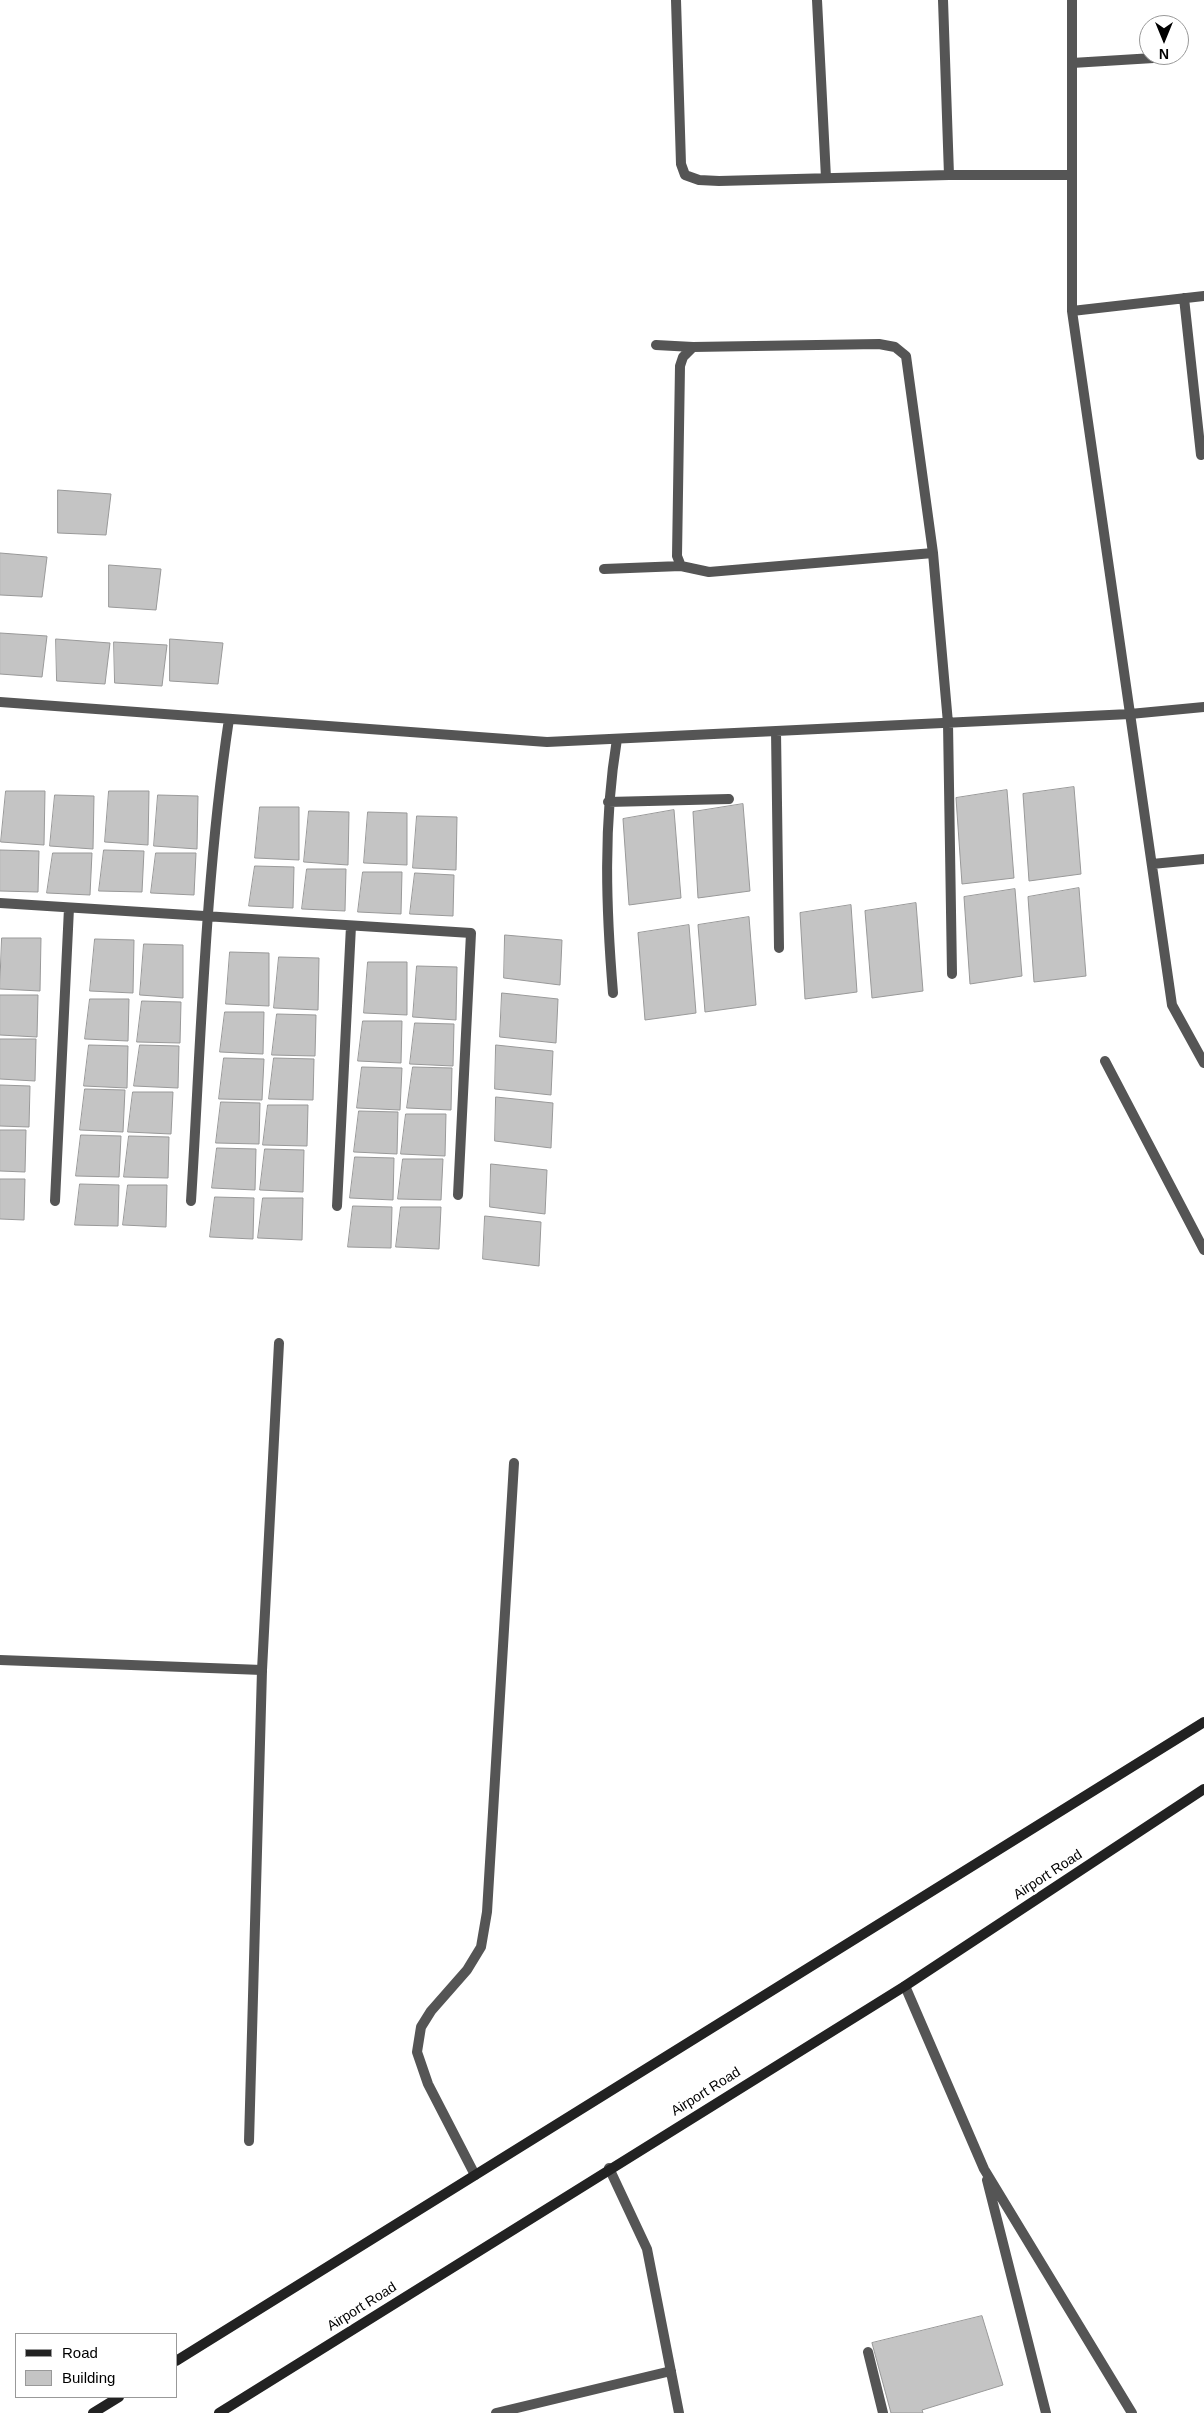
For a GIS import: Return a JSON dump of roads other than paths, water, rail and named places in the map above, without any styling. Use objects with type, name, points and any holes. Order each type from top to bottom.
[{"type":"main road","points":[[178,2360],[1204,1722]]},
{"type":"main road","name":"Airport Road","points":[[219,2413],[905,1986],[1204,1789]]},
{"type":"main road","points":[[93,2413],[117,2398]]},
{"type":"street","points":[[676,0],[681,164],[685,175],[699,180],[719,181],[949,175],[1072,175]]},
{"type":"street","points":[[817,0],[826,178]]},
{"type":"street","points":[[943,0],[949,175]]},
{"type":"street","points":[[1072,0],[1072,310],[1172,1005],[1204,1064]]},
{"type":"street","points":[[1072,63],[1139,59]]},
{"type":"street","points":[[1072,310],[1204,296]]},
{"type":"street","points":[[1184,298],[1201,455]]},
{"type":"street","points":[[656,345],[693,347],[880,344],[895,347],[906,356],[933,553],[948,723],[952,974]]},
{"type":"street","points":[[681,566],[677,556],[680,366],[683,357],[693,347]]},
{"type":"street","points":[[604,569],[681,566],[709,572],[933,553]]},
{"type":"street","points":[[0,702],[547,742],[1130,714],[1204,707]]},
{"type":"street","points":[[191,1201],[208,918],[228,719]]},
{"type":"street","points":[[776,732],[779,948]]},
{"type":"street","points":[[614,993],[607,920],[608,802],[617,739]]},
{"type":"street","points":[[608,802],[730,799]]},
{"type":"street","points":[[1152,864],[1204,859]]},
{"type":"street","points":[[0,903],[208,918],[471,933],[458,1195]]},
{"type":"street","points":[[55,1201],[69,908]]},
{"type":"street","points":[[337,1206],[351,926]]},
{"type":"street","points":[[1105,1061],[1204,1250]]},
{"type":"street","points":[[249,2141],[262,1670],[280,1343]]},
{"type":"street","points":[[475,2175],[428,2084],[417,2052],[421,2027],[467,1970],[481,1947],[487,1912],[514,1463]]},
{"type":"street","points":[[0,1660],[262,1670]]},
{"type":"street","points":[[905,1986],[984,2169],[1132,2413]]},
{"type":"street","points":[[610,2168],[647,2249],[679,2413]]},
{"type":"street","points":[[984,2169],[1046,2413]]},
{"type":"street","points":[[868,2352],[883,2413]]},
{"type":"street","points":[[496,2413],[671,2371]]}]
